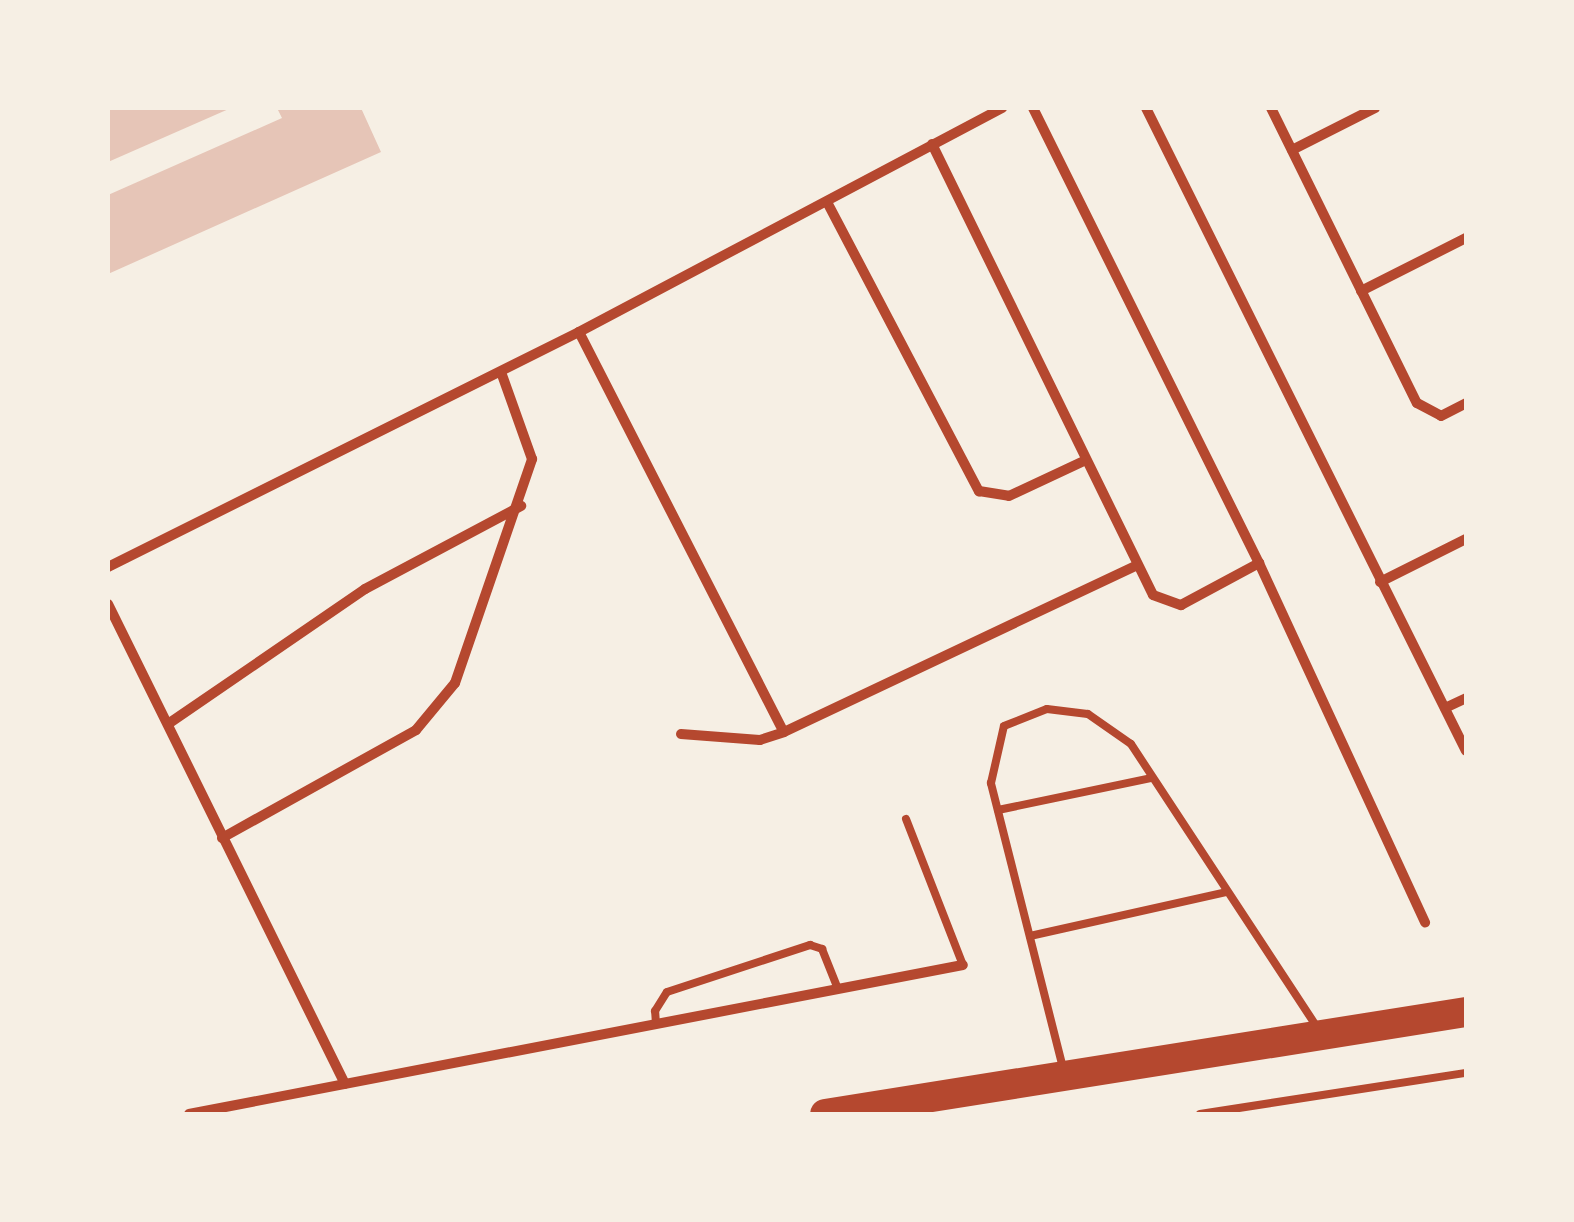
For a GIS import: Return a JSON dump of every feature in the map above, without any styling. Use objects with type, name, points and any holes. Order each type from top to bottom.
[{"type":"highway","points":[[825,1114],[1466,1012]]},
{"type":"street","points":[[108,568],[502,372],[1002,108]]},
{"type":"street","points":[[1033,108],[1258,563],[1425,923]]},
{"type":"street","points":[[1146,108],[1466,751]]},
{"type":"street","points":[[1271,108],[1422,411],[1441,416],[1466,403]]},
{"type":"street","points":[[1292,150],[1376,108]]},
{"type":"street","points":[[932,144],[1153,596],[1170,606],[1194,600],[1258,563]]},
{"type":"street","points":[[827,202],[979,491],[1010,496],[1086,460]]},
{"type":"street","points":[[1361,290],[1466,238]]},
{"type":"street","points":[[579,332],[784,732]]},
{"type":"street","points":[[222,838],[416,730],[438,711],[468,654],[521,506],[532,459],[502,372]]},
{"type":"street","points":[[168,724],[365,588],[521,506]]},
{"type":"street","points":[[1380,582],[1466,540]]},
{"type":"street","points":[[681,734],[760,740],[784,732],[1137,565]]},
{"type":"street","points":[[108,604],[344,1084]]},
{"type":"street","points":[[1445,708],[1466,698]]},
{"type":"street","points":[[189,1114],[963,965]]},
{"type":"lane","points":[[1064,1073],[990,764],[1004,726],[1047,709],[1104,722],[1131,744],[1321,1034]]},
{"type":"lane","points":[[998,810],[1151,778]]},
{"type":"lane","points":[[906,819],[963,965]]},
{"type":"lane","points":[[1030,936],[1227,892]]},
{"type":"lane","points":[[656,1024],[655,1010],[667,992],[810,945],[825,954],[838,989]]},
{"type":"lane","points":[[1200,1114],[1466,1073]]},
{"type":"building","points":[[108,108],[231,108],[108,162]]},
{"type":"building","points":[[277,108],[361,108],[381,152],[108,274],[108,195],[282,118]]}]
